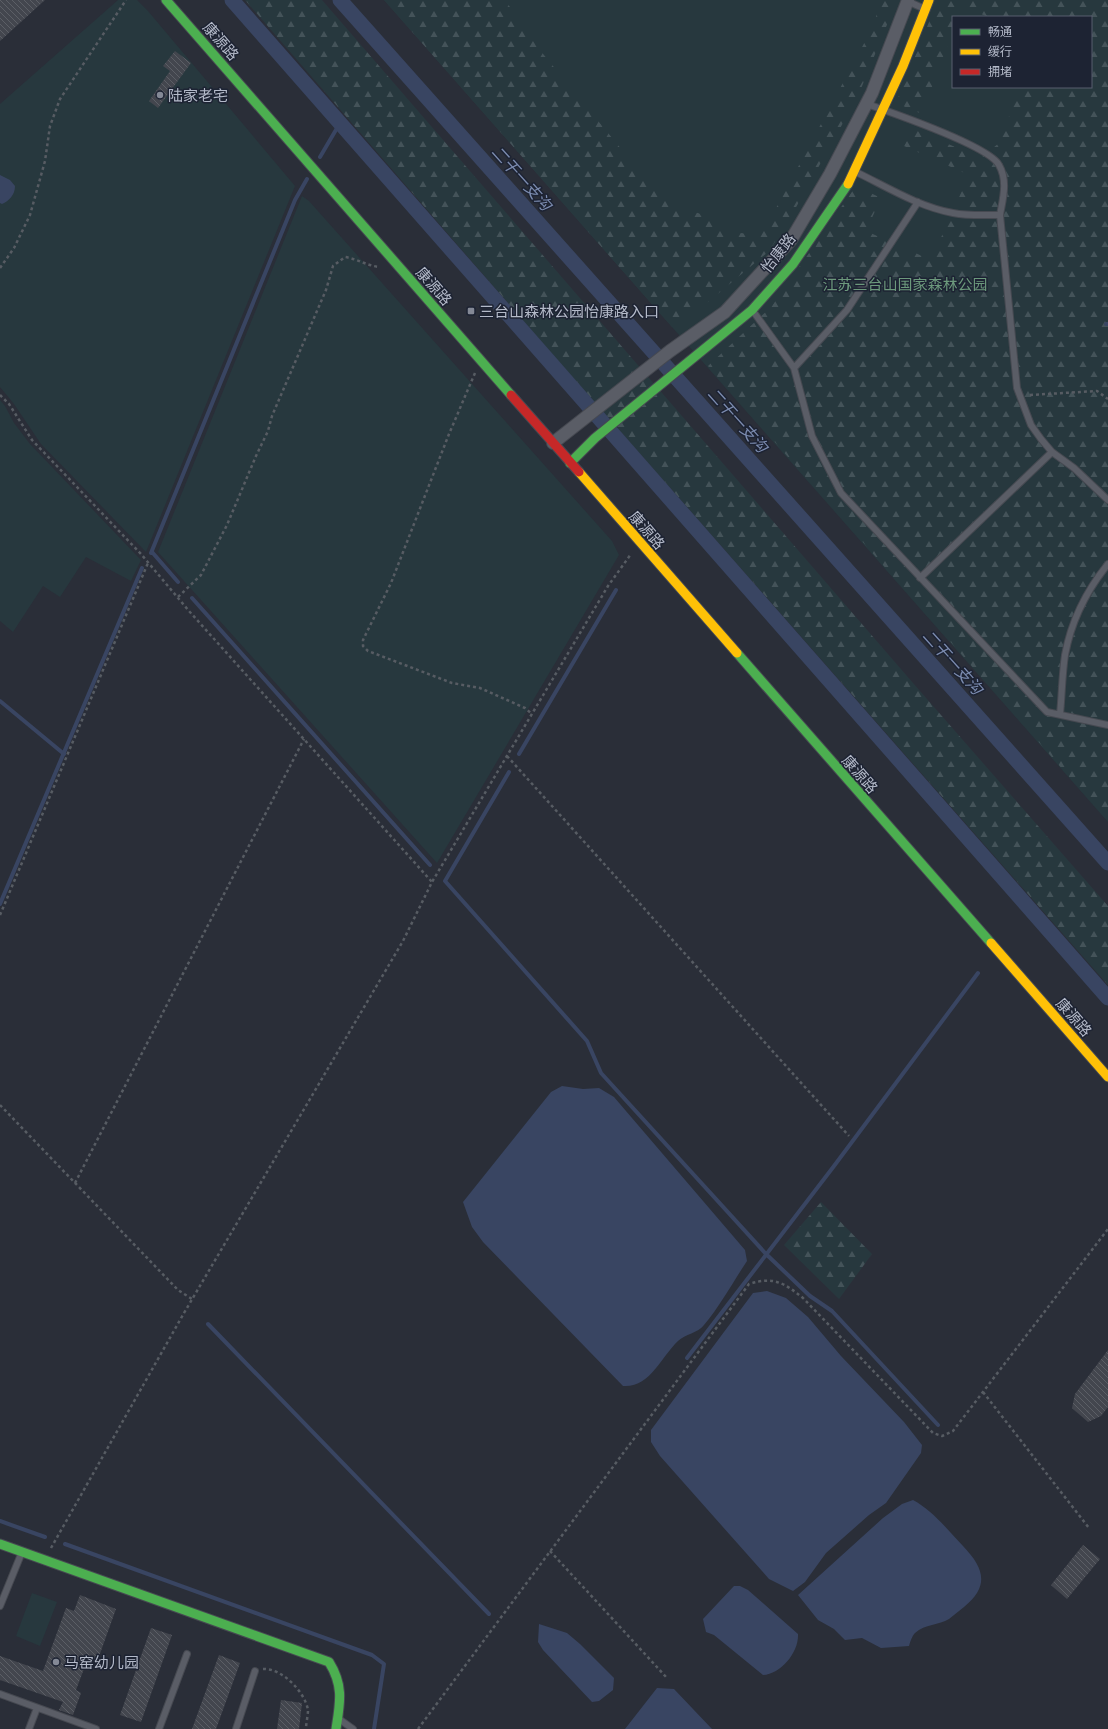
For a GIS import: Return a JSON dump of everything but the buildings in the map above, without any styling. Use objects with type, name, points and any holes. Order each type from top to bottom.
[{"type":"street","name":"康源路","points":[[166,0],[1108,1077]]},
{"type":"street","name":"怡康路","points":[[553,443],[670,351],[725,312],[791,240],[830,174],[867,104],[908,0]]},
{"type":"street","name":"怡康路","points":[[570,463],[595,438],[752,310],[792,264],[851,180],[903,66],[929,0]]},
{"type":"street","points":[[0,1545],[329,1662],[335,1670],[340,1684],[336,1729]]},
{"type":"lane","points":[[908,0],[925,9]]},
{"type":"lane","points":[[867,104],[976,146],[998,164],[1005,187],[1000,215],[1017,388],[1031,425],[1052,452],[1074,468],[1108,500]]},
{"type":"lane","points":[[855,171],[918,202],[952,213],[977,216],[1000,215]]},
{"type":"lane","points":[[794,368],[847,310],[918,202]]},
{"type":"lane","points":[[800,225],[813,234]]},
{"type":"lane","points":[[752,310],[794,368],[812,436],[842,493],[1047,712],[1108,725]]},
{"type":"lane","points":[[920,578],[1052,452]]},
{"type":"lane","points":[[1060,714],[1066,655],[1075,618],[1097,577],[1108,564]]},
{"type":"lane","points":[[0,1606],[22,1552]]},
{"type":"lane","points":[[159,1729],[187,1654]]},
{"type":"lane","points":[[236,1729],[255,1671]]},
{"type":"lane","points":[[0,1694],[96,1729]]},
{"type":"lane","points":[[29,1729],[37,1708]]},
{"type":"lane","points":[[338,1718],[353,1729]]},
{"type":"path","points":[[0,268],[14,248],[30,215],[45,161],[50,126],[60,98],[126,0]]},
{"type":"path","points":[[178,598],[201,575],[227,525],[268,431],[272,416],[326,290],[333,266],[345,257],[357,259],[368,266],[380,267],[396,263]]},
{"type":"path","points":[[480,360],[449,434],[391,583],[363,640],[363,646],[368,651],[452,683],[480,688],[525,708],[532,714]]},
{"type":"path","points":[[1020,396],[1097,391],[1108,399]]},
{"type":"path","points":[[0,396],[9,404],[32,440],[148,563],[432,882]]},
{"type":"path","points":[[45,1560],[192,1299],[403,941],[432,882],[608,586],[640,542]]},
{"type":"path","points":[[0,915],[148,563]]},
{"type":"path","points":[[75,1183],[304,739]]},
{"type":"path","points":[[507,756],[849,1136]]},
{"type":"path","points":[[0,1105],[178,1290],[192,1299]]},
{"type":"path","points":[[418,1729],[749,1284],[763,1280],[786,1285],[803,1298],[933,1433],[942,1436],[954,1431],[1108,1228]]},
{"type":"path","points":[[983,1392],[1089,1528]]},
{"type":"path","points":[[550,1551],[667,1678]]},
{"type":"path","points":[[255,1671],[265,1668],[288,1679],[306,1704],[308,1711],[306,1729]]},
{"type":"green space","points":[[118,0],[137,0],[148,11],[295,186],[146,552],[41,444],[14,404],[0,387],[0,104]]},
{"type":"green space","points":[[245,0],[322,0],[1108,906],[1108,985],[554,356]]},
{"type":"green space","name":"江苏三台山国家森林公园","points":[[384,0],[1108,0],[1108,822]]},
{"type":"green space","points":[[384,0],[505,0],[539,49],[645,178],[672,205],[701,214],[730,232],[751,234],[766,227],[876,21],[877,0],[897,0],[858,96],[785,227],[768,252],[695,313],[672,327]]},
{"type":"green space","points":[[938,0],[1108,0],[1108,821],[708,366],[772,306],[856,186],[881,198],[866,231],[931,260],[969,175],[904,146],[913,129],[981,158],[999,143],[1020,88],[1092,88],[1092,16],[986,16],[962,7],[958,16],[952,16],[952,34],[922,114],[896,103]]},
{"type":"green space","points":[[302,196],[309,201],[612,541],[619,555],[437,863],[158,552]]},
{"type":"green space","points":[[0,400],[14,423],[30,444],[141,560],[131,581],[86,557],[60,597],[43,586],[13,632],[0,621]]},
{"type":"green space","points":[[821,1202],[872,1254],[839,1299],[784,1245]]},
{"type":"green space","points":[[32,1593],[57,1602],[40,1646],[16,1636]]},
{"type":"water","points":[[0,175],[10,180],[15,186],[11,197],[2,204],[0,203]]},
{"type":"water","points":[[562,1086],[583,1089],[599,1088],[614,1097],[745,1250],[747,1261],[710,1318],[701,1328],[678,1341],[648,1377],[641,1382],[632,1385],[623,1386],[483,1242],[472,1227],[463,1202],[551,1092]]},
{"type":"water","points":[[767,1291],[786,1298],[808,1317],[841,1356],[904,1422],[922,1445],[921,1453],[886,1503],[869,1515],[826,1553],[805,1582],[793,1591],[769,1579],[660,1456],[651,1442],[651,1430],[753,1293]]},
{"type":"water","points":[[913,1500],[927,1509],[940,1521],[976,1562],[981,1577],[981,1584],[978,1592],[964,1607],[949,1619],[923,1628],[915,1633],[909,1646],[881,1648],[862,1638],[845,1640],[834,1629],[818,1620],[798,1595],[883,1518],[902,1504]]},
{"type":"water","points":[[734,1586],[740,1586],[748,1590],[798,1634],[798,1641],[788,1661],[770,1674],[763,1675],[714,1635],[706,1632],[703,1619]]},
{"type":"water","points":[[539,1624],[567,1633],[580,1644],[614,1678],[613,1690],[599,1701],[592,1702],[543,1650],[538,1642]]},
{"type":"water","points":[[657,1688],[674,1689],[712,1729],[625,1729]]},
{"type":"waterway","points":[[232,0],[1108,998]]},
{"type":"waterway","name":"二干一支沟","points":[[340,0],[1108,863]]},
{"type":"waterway","points":[[320,157],[340,123]]},
{"type":"waterway","points":[[151,553],[295,200],[307,179]]},
{"type":"waterway","points":[[152,552],[178,582]]},
{"type":"waterway","points":[[0,904],[142,568]]},
{"type":"waterway","points":[[519,754],[616,590]]},
{"type":"waterway","points":[[192,598],[430,865]]},
{"type":"waterway","points":[[0,701],[64,754]]},
{"type":"waterway","points":[[509,772],[445,881],[587,1041],[601,1073],[766,1254],[810,1296],[832,1311],[938,1425]]},
{"type":"waterway","points":[[687,1358],[834,1166],[978,973]]},
{"type":"waterway","points":[[208,1324],[489,1614]]},
{"type":"waterway","points":[[0,1521],[45,1537]]},
{"type":"waterway","points":[[65,1544],[372,1655],[384,1664],[374,1729]]},
{"type":"traffic: fast","points":[[166,0],[511,395]]},
{"type":"traffic: fast","points":[[570,463],[595,438],[752,310],[793,264],[848,184]]},
{"type":"traffic: fast","points":[[737,653],[991,943]]},
{"type":"traffic: fast","points":[[0,1544],[329,1662],[337,1679],[340,1695],[336,1729]]},
{"type":"traffic: slow","points":[[848,184],[903,66],[929,0]]},
{"type":"traffic: slow","points":[[579,472],[737,653]]},
{"type":"traffic: slow","points":[[991,943],[1108,1077]]},
{"type":"traffic: jam","points":[[511,395],[579,472]]},
{"type":"place","name":"陆家老宅","points":[[160,95]]},
{"type":"place","name":"三台山森林公园怡康路入口","points":[[471,311]]},
{"type":"place","name":"马窑幼儿园","points":[[56,1662]]}]
